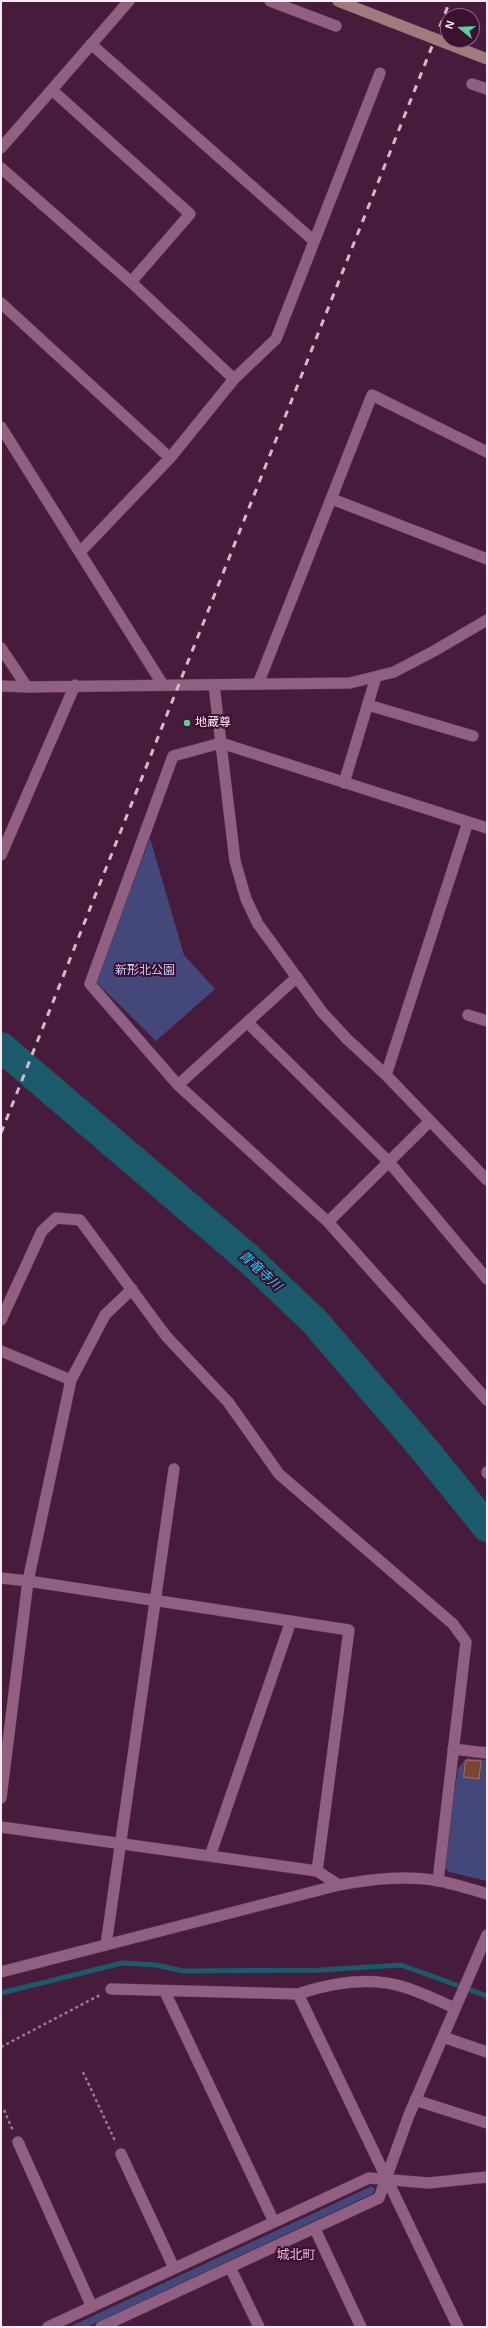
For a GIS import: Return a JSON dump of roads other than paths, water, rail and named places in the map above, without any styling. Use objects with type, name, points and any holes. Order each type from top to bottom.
[{"type":"main road","points":[[338,1],[487,59]]},
{"type":"street","points":[[1,148],[129,1]]},
{"type":"street","points":[[270,1],[336,26]]},
{"type":"street","points":[[91,44],[314,241]]},
{"type":"street","points":[[80,552],[170,458],[234,379],[276,339],[380,72]]},
{"type":"street","points":[[472,84],[487,89]]},
{"type":"street","points":[[52,90],[190,214],[131,282]]},
{"type":"street","points":[[1,168],[131,282],[234,379]]},
{"type":"street","points":[[1,304],[170,458]]},
{"type":"street","points":[[258,684],[372,395],[487,452]]},
{"type":"street","points":[[1,427],[163,685]]},
{"type":"street","points":[[332,499],[487,559]]},
{"type":"street","points":[[1,686],[214,685],[350,682],[376,677],[412,664],[487,620]]},
{"type":"street","points":[[1,648],[27,687]]},
{"type":"street","points":[[344,782],[376,677]]},
{"type":"street","points":[[1,855],[75,685]]},
{"type":"street","points":[[214,685],[235,861],[246,899],[258,924],[322,1012],[347,1039],[386,1075],[487,1180]]},
{"type":"street","points":[[368,705],[473,736]]},
{"type":"street","points":[[487,828],[221,744],[172,756],[90,984],[178,1085],[328,1222],[487,1400]]},
{"type":"street","points":[[386,1075],[468,822]]},
{"type":"street","points":[[178,1085],[297,977]]},
{"type":"street","points":[[468,1015],[487,1021]]},
{"type":"street","points":[[248,1023],[389,1162],[487,1279]]},
{"type":"street","points":[[328,1222],[430,1121]]},
{"type":"street","points":[[1,1320],[42,1231],[56,1218],[80,1220],[166,1336],[228,1402],[279,1474],[453,1624],[466,1642],[438,1881]]},
{"type":"street","points":[[1,1798],[28,1582],[70,1380],[106,1315],[132,1289]]},
{"type":"street","points":[[1,1351],[70,1380]]},
{"type":"street","points":[[106,1945],[174,1469]]},
{"type":"street","points":[[1,1578],[349,1630],[317,1871]]},
{"type":"street","points":[[210,1856],[291,1621]]},
{"type":"street","points":[[454,1749],[487,1753]]},
{"type":"street","points":[[1,1827],[317,1871],[339,1885]]},
{"type":"street","points":[[1,1972],[339,1885],[391,1879],[438,1881],[487,1894]]},
{"type":"street","points":[[101,2327],[114,2324],[230,2267],[315,2229],[379,2198],[385,2178],[415,2100],[487,1935]]},
{"type":"street","points":[[112,1989],[165,1992],[298,1994],[323,1986],[383,1982],[404,1987],[455,2008]]},
{"type":"street","points":[[165,1992],[274,2222]]},
{"type":"street","points":[[298,1994],[385,2178],[458,2327]]},
{"type":"street","points":[[443,2037],[487,2052]]},
{"type":"street","points":[[415,2100],[487,2123]]},
{"type":"street","points":[[18,2142],[92,2306]]},
{"type":"street","points":[[121,2154],[174,2268]]},
{"type":"street","points":[[48,2327],[369,2178],[385,2178],[428,2183],[487,2177]]},
{"type":"street","points":[[315,2229],[361,2327]]},
{"type":"street","points":[[230,2267],[259,2327]]},
{"type":"waterway","name":"青竜寺川","points":[[1,1047],[249,1259],[315,1322],[424,1449],[487,1527]]},
{"type":"waterway","points":[[1,1993],[122,1963],[156,1965],[183,1971],[321,1970],[401,1965],[487,1996]]},
{"type":"railway","points":[[1,1133],[450,1]]},
{"type":"place","name":"地蔵尊","points":[[187,723]]},
{"type":"district","name":"城北町","points":[[296,2255]]},
{"type":"park label","name":"新形北公園","points":[[145,971]]}]
